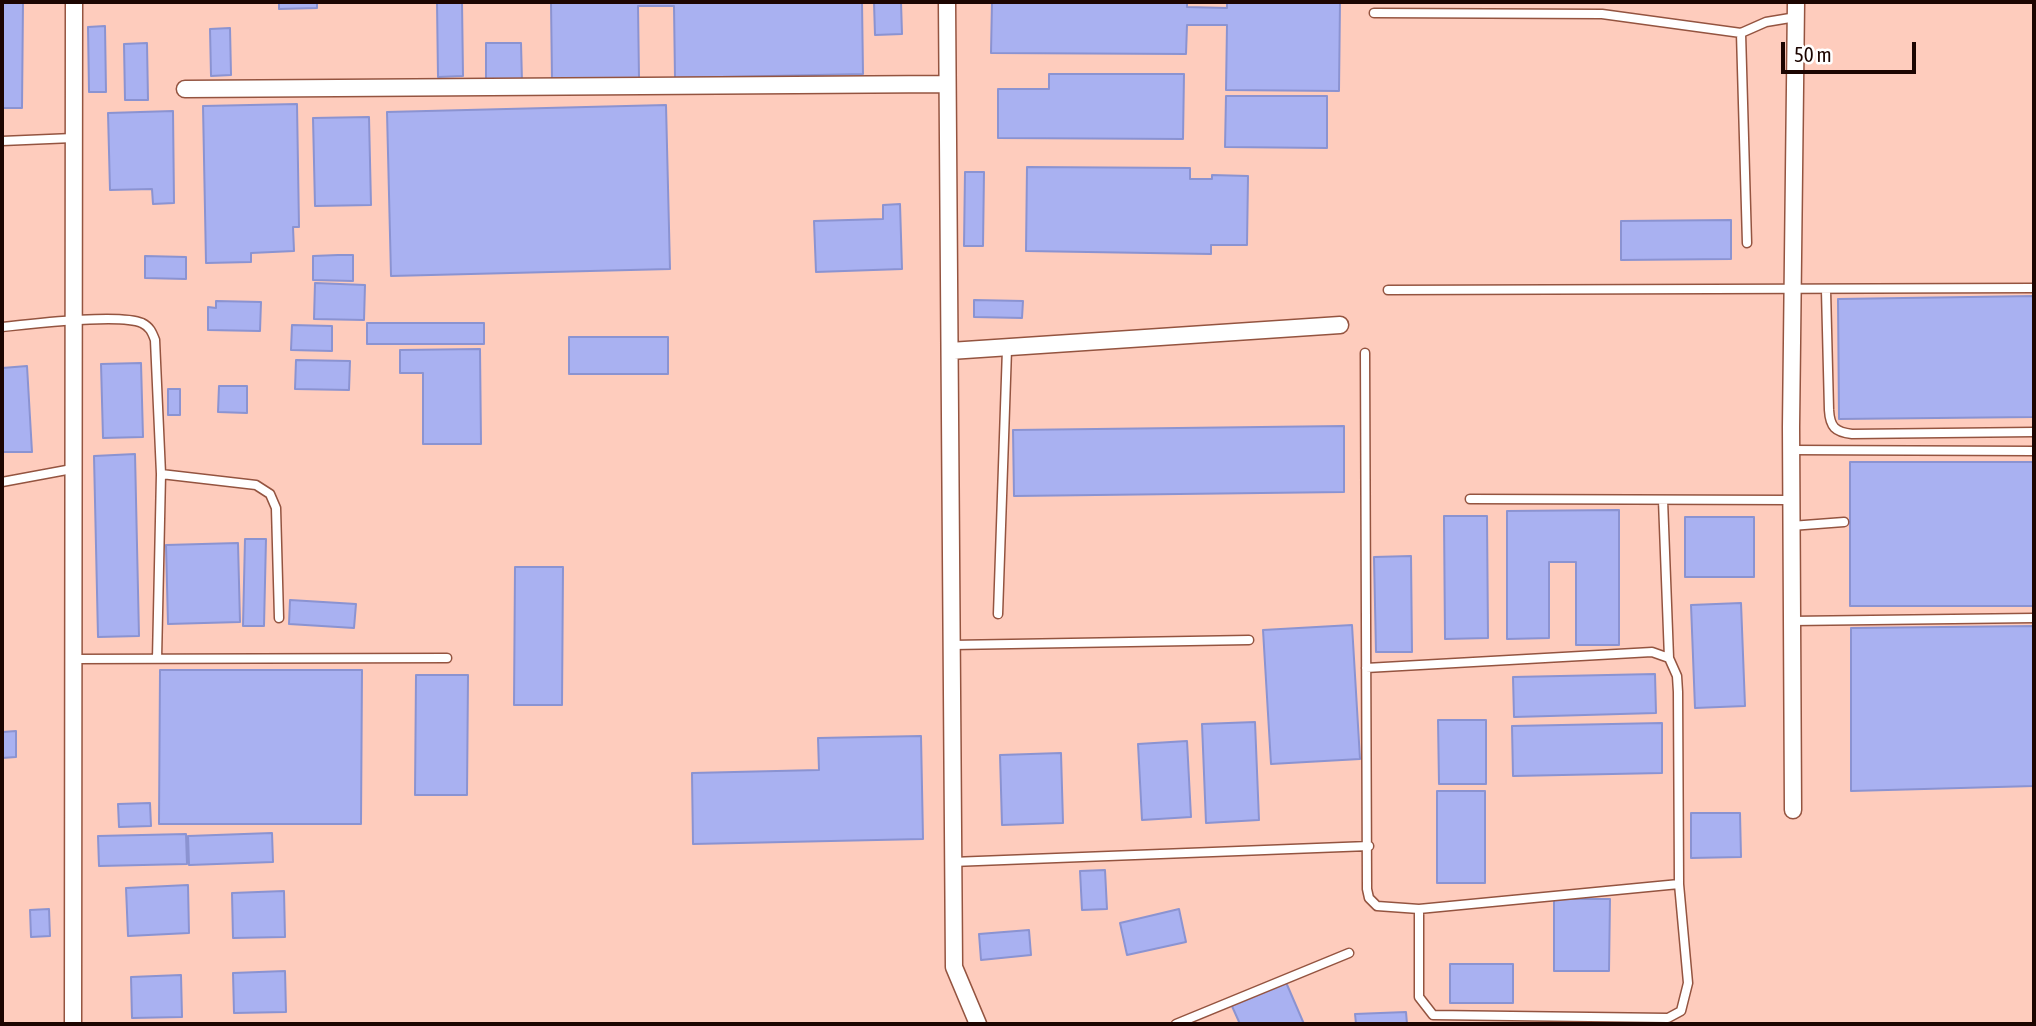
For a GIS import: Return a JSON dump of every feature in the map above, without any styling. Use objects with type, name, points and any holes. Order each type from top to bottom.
[{"type":"street","points":[[73,1024],[74,2]]},
{"type":"street","points":[[947,2],[954,967],[978,1024]]},
{"type":"street","points":[[1793,810],[1791,450],[1796,9]]},
{"type":"street","points":[[185,89],[947,84]]},
{"type":"street","points":[[950,351],[1340,326]]},
{"type":"lane","points":[[1374,13],[1602,14],[1741,33],[1796,9]]},
{"type":"lane","points":[[1741,33],[1747,243]]},
{"type":"lane","points":[[2,141],[73,138]]},
{"type":"lane","points":[[1388,289],[2034,288]]},
{"type":"lane","points":[[1826,290],[1829,410],[1830,424],[1836,430],[1852,434],[2034,432]]},
{"type":"lane","points":[[2,327],[72,320],[136,321],[152,331],[155,340],[161,474],[157,659]]},
{"type":"lane","points":[[998,614],[1007,349]]},
{"type":"lane","points":[[1365,353],[1369,898],[1377,906],[1419,909],[1679,884]]},
{"type":"lane","points":[[1791,450],[2034,451]]},
{"type":"lane","points":[[2,482],[72,469]]},
{"type":"lane","points":[[161,474],[256,485],[270,494],[276,508],[279,618]]},
{"type":"lane","points":[[1470,499],[1791,500]]},
{"type":"lane","points":[[1419,909],[1419,997],[1433,1016],[1668,1018],[1681,1011],[1688,983],[1679,884],[1678,692],[1677,676],[1669,658],[1663,500]]},
{"type":"lane","points":[[1791,526],[1844,522]]},
{"type":"lane","points":[[1791,621],[2034,618]]},
{"type":"lane","points":[[952,645],[1249,640]]},
{"type":"lane","points":[[1366,668],[1652,652],[1669,658]]},
{"type":"lane","points":[[72,659],[447,658]]},
{"type":"lane","points":[[952,862],[1368,846]]},
{"type":"lane","points":[[1176,1024],[1349,953]]},
{"type":"shaded area","points":[[2,2],[2034,2],[2034,1024],[2,1024]]},
{"type":"building","points":[[2,2],[23,2],[22,108],[2,108]]},
{"type":"building","points":[[279,2],[317,2],[317,8],[279,9]]},
{"type":"building","points":[[437,2],[462,2],[463,76],[438,77]]},
{"type":"building","points":[[551,2],[862,2],[863,74],[675,78],[674,6],[638,6],[639,78],[552,80]]},
{"type":"building","points":[[874,2],[901,2],[902,34],[875,35]]},
{"type":"building","points":[[992,2],[1187,2],[1187,7],[1227,8],[1227,2],[1340,2],[1339,91],[1226,90],[1227,25],[1187,25],[1186,54],[991,53]]},
{"type":"building","points":[[105,26],[106,92],[89,92],[88,27]]},
{"type":"building","points":[[230,28],[231,75],[211,76],[210,29]]},
{"type":"building","points":[[147,43],[148,100],[125,100],[124,44]]},
{"type":"building","points":[[486,43],[521,43],[522,82],[486,83]]},
{"type":"building","points":[[1049,74],[1184,74],[1183,139],[998,138],[998,89],[1049,89]]},
{"type":"building","points":[[1226,96],[1327,96],[1327,148],[1225,147]]},
{"type":"building","points":[[297,104],[299,227],[293,227],[294,251],[251,253],[251,262],[206,263],[203,106]]},
{"type":"building","points":[[666,105],[670,269],[391,276],[387,112]]},
{"type":"building","points":[[173,111],[174,203],[153,204],[152,189],[110,190],[108,113]]},
{"type":"building","points":[[369,117],[371,205],[315,206],[313,118]]},
{"type":"building","points":[[1027,167],[1190,168],[1190,179],[1212,179],[1212,175],[1248,176],[1247,245],[1211,245],[1211,254],[1026,251]]},
{"type":"building","points":[[965,172],[984,172],[983,246],[964,246]]},
{"type":"building","points":[[900,204],[902,269],[816,272],[814,221],[883,219],[883,205]]},
{"type":"building","points":[[1731,220],[1731,259],[1621,260],[1621,221]]},
{"type":"building","points":[[353,255],[353,281],[313,280],[313,256]]},
{"type":"building","points":[[145,256],[186,257],[186,279],[145,278]]},
{"type":"building","points":[[315,283],[365,285],[364,320],[314,319]]},
{"type":"building","points":[[2034,296],[2034,417],[1839,419],[1838,299]]},
{"type":"building","points":[[974,300],[1023,301],[1022,318],[974,317]]},
{"type":"building","points":[[216,301],[261,302],[260,331],[208,330],[208,307],[216,308]]},
{"type":"building","points":[[367,323],[484,323],[484,344],[367,344]]},
{"type":"building","points":[[292,325],[332,326],[332,351],[291,350]]},
{"type":"building","points":[[569,337],[668,337],[668,374],[569,374]]},
{"type":"building","points":[[480,349],[481,444],[423,444],[423,373],[400,373],[400,350]]},
{"type":"building","points":[[296,360],[350,361],[349,390],[295,389]]},
{"type":"building","points":[[141,363],[143,437],[103,438],[101,364]]},
{"type":"building","points":[[27,366],[32,452],[2,452],[2,368]]},
{"type":"building","points":[[219,386],[247,386],[247,413],[218,412]]},
{"type":"building","points":[[168,389],[180,389],[180,415],[168,415]]},
{"type":"building","points":[[1344,426],[1344,492],[1014,496],[1013,430]]},
{"type":"building","points":[[135,454],[139,636],[98,637],[94,456]]},
{"type":"building","points":[[1850,462],[2034,462],[2034,606],[1850,606]]},
{"type":"building","points":[[1619,510],[1619,645],[1576,645],[1576,562],[1549,562],[1549,638],[1507,639],[1507,511]]},
{"type":"building","points":[[1444,516],[1487,516],[1488,638],[1445,639]]},
{"type":"building","points":[[1685,517],[1754,517],[1754,577],[1685,577]]},
{"type":"building","points":[[245,539],[266,539],[264,626],[243,626]]},
{"type":"building","points":[[238,543],[240,622],[168,624],[166,545]]},
{"type":"building","points":[[1411,556],[1412,652],[1376,652],[1374,557]]},
{"type":"building","points":[[515,567],[563,567],[562,705],[514,705]]},
{"type":"building","points":[[290,600],[356,604],[354,628],[289,624]]},
{"type":"building","points":[[1741,603],[1745,706],[1695,708],[1691,605]]},
{"type":"building","points":[[1352,625],[1360,759],[1271,764],[1263,630]]},
{"type":"building","points":[[2034,626],[2034,786],[1851,791],[1851,628]]},
{"type":"building","points":[[160,670],[362,670],[361,824],[159,824]]},
{"type":"building","points":[[1655,674],[1656,713],[1514,717],[1513,677]]},
{"type":"building","points":[[416,675],[468,675],[467,795],[415,795]]},
{"type":"building","points":[[1438,720],[1486,720],[1486,784],[1439,784]]},
{"type":"building","points":[[1255,722],[1259,820],[1206,823],[1202,724]]},
{"type":"building","points":[[1662,723],[1662,773],[1513,776],[1512,726]]},
{"type":"building","points":[[16,731],[16,757],[2,758],[2,732]]},
{"type":"building","points":[[921,736],[923,839],[693,844],[692,773],[819,770],[818,738]]},
{"type":"building","points":[[1187,741],[1191,817],[1142,820],[1138,744]]},
{"type":"building","points":[[1061,753],[1063,823],[1002,825],[1000,755]]},
{"type":"building","points":[[1437,791],[1485,791],[1485,883],[1437,883]]},
{"type":"building","points":[[150,803],[151,826],[119,827],[118,804]]},
{"type":"building","points":[[1691,813],[1740,813],[1741,857],[1691,858]]},
{"type":"building","points":[[272,833],[273,862],[189,865],[188,836]]},
{"type":"building","points":[[186,834],[187,864],[99,866],[98,836]]},
{"type":"building","points":[[1105,870],[1107,909],[1082,910],[1080,871]]},
{"type":"building","points":[[188,885],[189,933],[128,936],[126,888]]},
{"type":"building","points":[[284,891],[285,937],[233,938],[232,893]]},
{"type":"building","points":[[1554,899],[1610,899],[1609,971],[1554,971]]},
{"type":"building","points":[[49,909],[50,936],[31,937],[30,910]]},
{"type":"building","points":[[1179,909],[1186,942],[1127,955],[1120,923]]},
{"type":"building","points":[[1029,930],[1031,955],[981,960],[979,934]]},
{"type":"building","points":[[1450,964],[1513,964],[1513,1003],[1450,1003]]},
{"type":"building","points":[[285,971],[286,1012],[234,1013],[233,973]]},
{"type":"building","points":[[181,975],[182,1017],[132,1018],[131,977]]},
{"type":"building","points":[[1285,980],[1304,1024],[1240,1024],[1231,1004]]},
{"type":"building","points":[[1406,1012],[1407,1024],[1356,1024],[1355,1014]]}]
